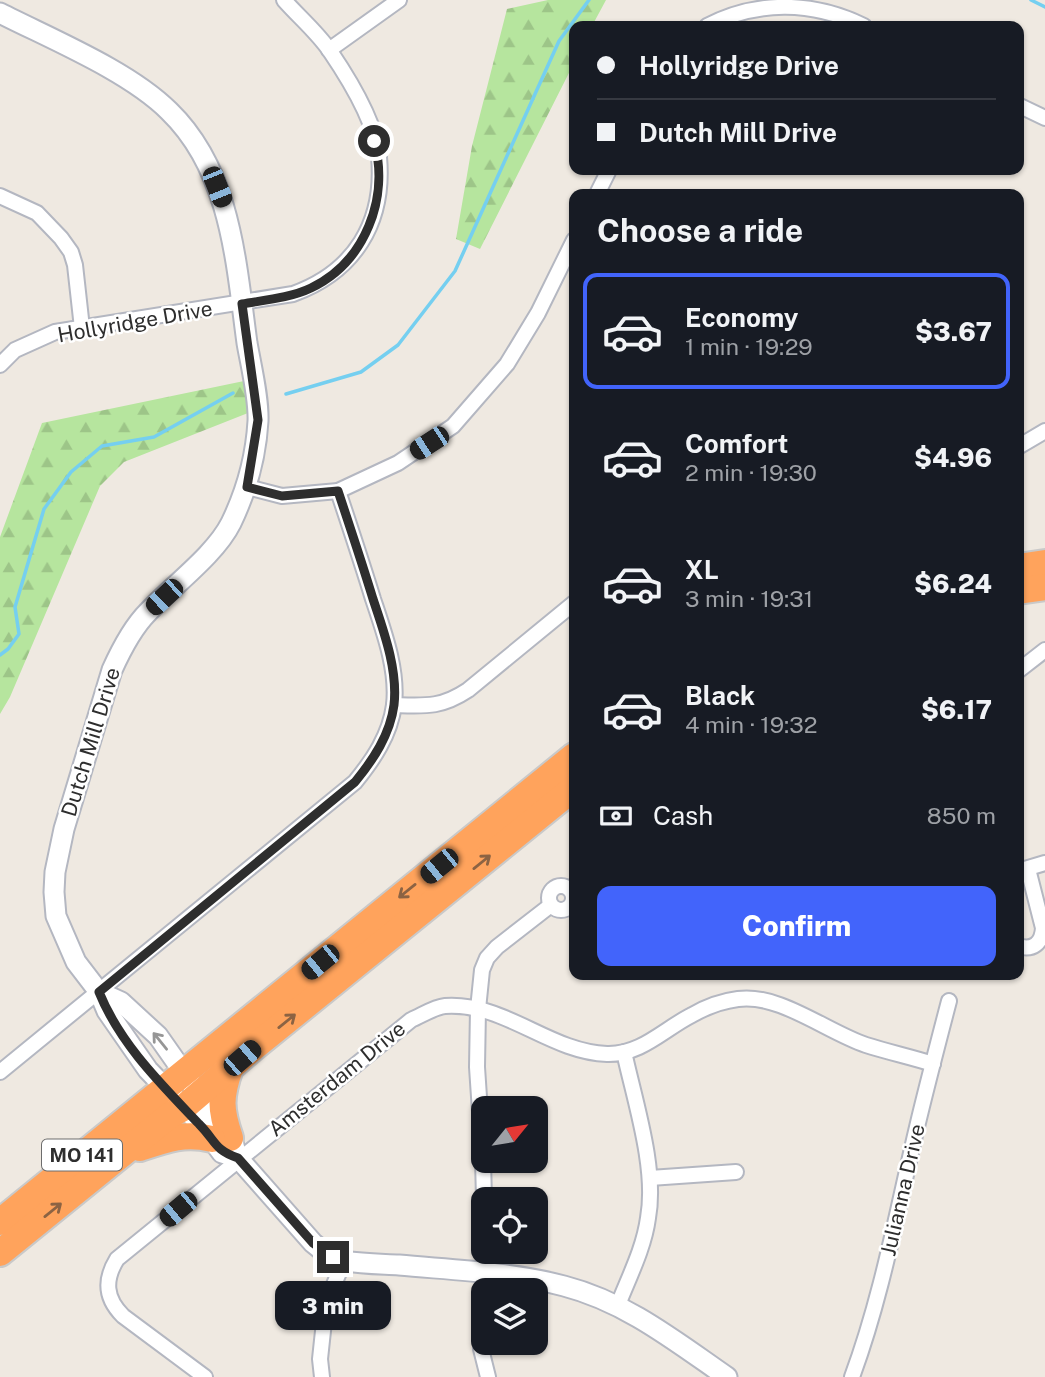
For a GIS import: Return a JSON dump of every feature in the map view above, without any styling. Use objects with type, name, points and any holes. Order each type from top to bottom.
[{"type":"highway","points":[[1024,566],[1045,563]]},
{"type":"highway","points":[[1024,590],[1045,587]]},
{"type":"highway","name":"MO 141","points":[[0,1222],[569,760]]},
{"type":"highway","name":"MO 141","points":[[0,1253],[569,792]]},
{"type":"highway","points":[[122,1154],[181,1135],[196,1135],[227,1145],[221,1105],[222,1092],[230,1068]]},
{"type":"street","name":"Hollyridge Drive","points":[[0,365],[15,350],[55,332],[293,295],[312,288],[327,278],[357,251],[374,216],[379,156],[364,113],[329,50],[284,0]]},
{"type":"street","points":[[329,50],[400,0]]},
{"type":"street","points":[[717,21],[756,5],[780,2],[821,8],[852,21]]},
{"type":"street","name":"Dutch Mill Drive","points":[[0,13],[120,75],[169,111],[187,131],[209,167],[225,207],[242,304],[258,420],[247,487],[229,526],[195,567],[147,613],[111,670],[64,830],[55,872],[56,916],[76,962],[99,992],[107,1011],[148,1070],[174,1081]]},
{"type":"street","points":[[1024,108],[1045,118]]},
{"type":"street","points":[[0,196],[37,213],[71,252],[82,328]]},
{"type":"street","points":[[247,487],[282,496],[338,491],[398,463],[453,426],[507,363],[538,313],[569,250]]},
{"type":"street","points":[[1024,443],[1045,431]]},
{"type":"street","points":[[0,1072],[355,782],[377,752],[394,705],[393,669],[338,491]]},
{"type":"street","points":[[394,705],[434,706],[450,702],[569,607]]},
{"type":"street","points":[[1024,666],[1045,650]]},
{"type":"street","points":[[1024,870],[1045,863]]},
{"type":"street","points":[[1024,873],[1043,928],[1043,936],[1036,945],[1024,946]]},
{"type":"street","points":[[477,1096],[478,1009],[482,970],[487,958],[507,939],[551,905]]},
{"type":"street","name":"Dutch Mill Drive","points":[[99,992],[121,1002],[158,1036],[174,1081],[227,1145],[323,1251],[344,1261],[483,1272],[561,1285],[618,1305],[727,1377]]},
{"type":"street","name":"Amsterdam Drive","points":[[205,1377],[114,1307],[108,1291],[108,1279],[117,1259],[227,1145],[411,1020],[443,1006],[478,1009],[502,1016],[568,1046],[608,1054],[625,1052],[650,1042],[691,1015],[713,1005],[740,999],[762,1000],[786,1006],[856,1041],[933,1064]]},
{"type":"street","name":"Julianna Drive","points":[[852,1377],[866,1340],[949,1001]]},
{"type":"street","points":[[618,1305],[648,1220],[650,1178],[625,1052]]},
{"type":"street","points":[[650,1178],[736,1172]]},
{"type":"street","points":[[322,1377],[320,1359],[326,1303],[344,1261]]},
{"type":"street","points":[[484,1264],[481,1349],[488,1377]]},
{"type":"green space","points":[[548,0],[606,0],[595,21],[569,21],[569,73],[480,249],[456,239],[472,146],[507,9]]},
{"type":"green space","points":[[244,381],[248,413],[124,462],[100,486],[10,697],[0,714],[0,537],[42,423]]},
{"type":"waterway","points":[[574,21],[589,0]]},
{"type":"waterway","points":[[1031,0],[1045,7]]},
{"type":"waterway","points":[[286,394],[361,372],[398,345],[455,271],[559,41],[569,27]]},
{"type":"waterway","points":[[0,655],[19,634],[15,607],[44,509],[71,472],[102,446],[154,437],[233,393]]},
{"type":"route","points":[[333,1257],[313,1243],[238,1158],[222,1153],[202,1126],[148,1070],[107,1011],[99,992],[355,782],[377,752],[388,726],[394,705],[393,669],[338,491],[282,496],[247,487],[258,420],[242,304],[293,295],[312,288],[345,264],[357,251],[374,216],[379,156],[374,141]]}]
